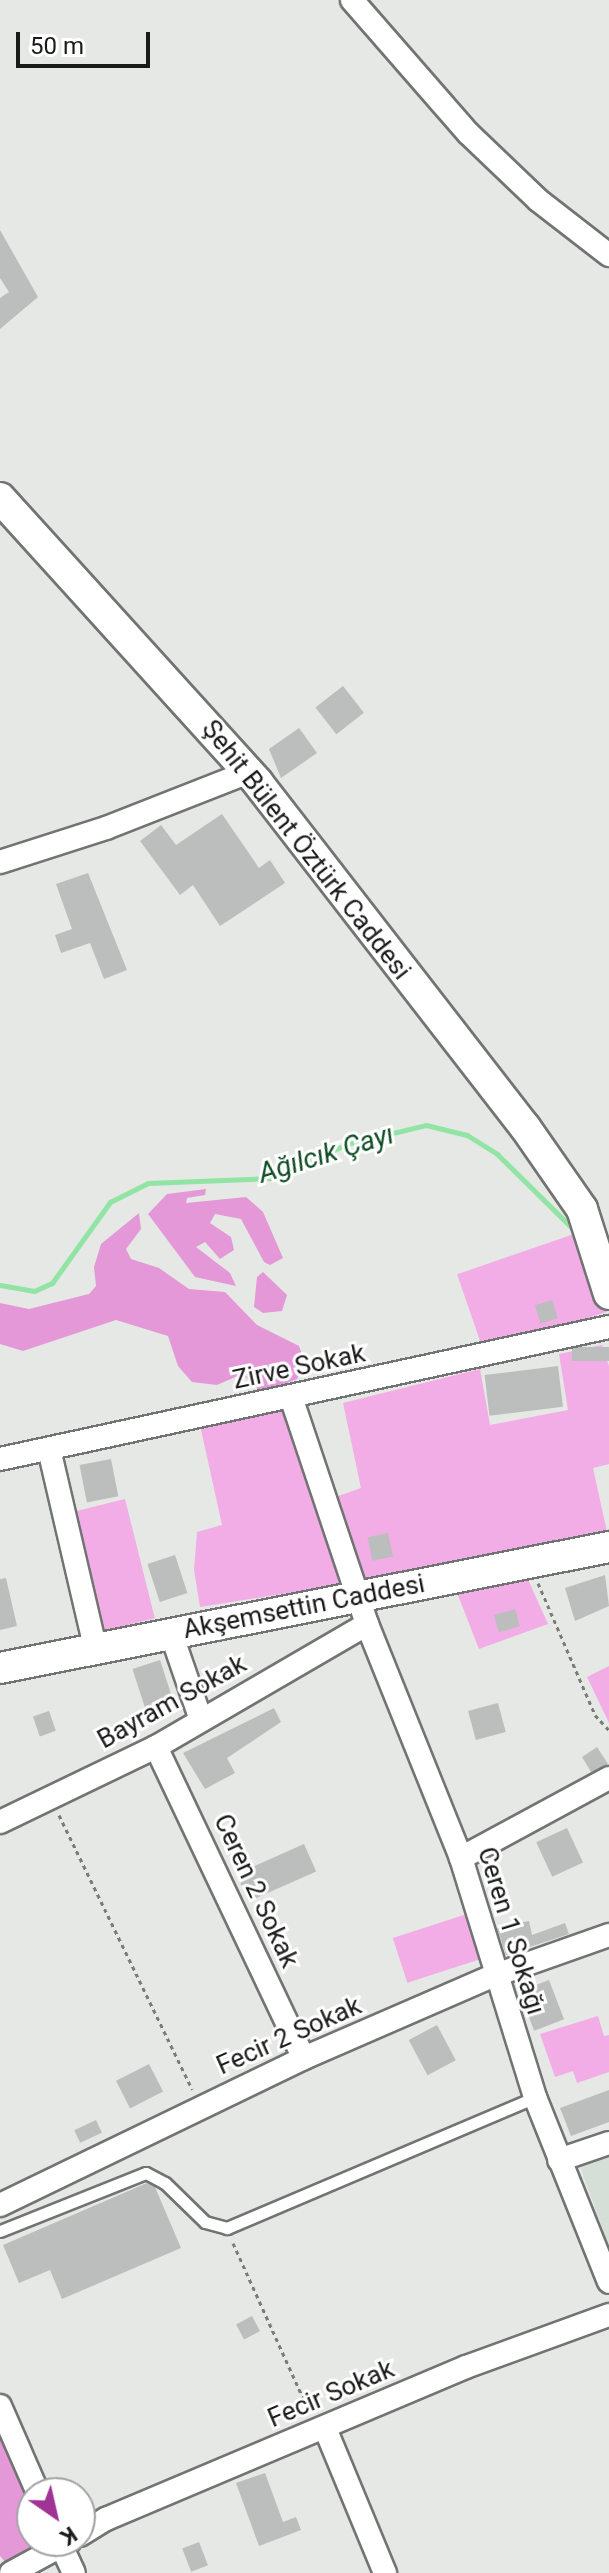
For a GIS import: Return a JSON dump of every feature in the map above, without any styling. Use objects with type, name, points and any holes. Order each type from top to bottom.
[{"type":"street","points":[[352,0],[477,142],[538,200],[609,255]]},
{"type":"street","name":"Şehit Bülent Öztürk Caddesi","points":[[0,498],[249,772],[525,1127],[587,1222],[606,1284]]},
{"type":"street","points":[[0,862],[106,828],[249,772]]},
{"type":"street","name":"Zirve Sokak","points":[[0,1459],[609,1327]]},
{"type":"street","name":"Ceren 1 Sokağı","points":[[291,1397],[363,1611],[461,1858],[493,1976],[535,2097],[609,2282]]},
{"type":"street","points":[[49,1449],[95,1647]]},
{"type":"street","name":"Akşemsettin Caddesi","points":[[0,1668],[171,1633],[363,1611],[529,1561],[609,1547]]},
{"type":"street","name":"Bayram Sokak","points":[[0,1822],[49,1795],[156,1747],[363,1611]]},
{"type":"street","points":[[171,1633],[201,1720]]},
{"type":"street","name":"Ceren 2 Sokak","points":[[156,1747],[304,2058]]},
{"type":"street","points":[[461,1858],[609,1778]]},
{"type":"street","name":"Fecir 2 Sokak","points":[[0,2205],[304,2058],[493,1976],[609,1935]]},
{"type":"street","points":[[559,2160],[609,2143]]},
{"type":"street","name":"Fecir Sokak","points":[[96,2525],[466,2367],[609,2315]]},
{"type":"street","points":[[0,2406],[31,2477]]},
{"type":"street","points":[[322,2430],[385,2573]]},
{"type":"street","name":"Fecir Sokak","points":[[11,2573],[40,2557]]},
{"type":"lane","points":[[0,2231],[146,2173],[165,2183],[205,2222],[227,2228],[535,2097]]},
{"type":"path","points":[[529,1561],[595,1715],[609,1730]]},
{"type":"path","points":[[49,1795],[201,2107]]},
{"type":"path","points":[[227,2228],[322,2430]]},
{"type":"shaded area","points":[[206,1189],[205,1195],[187,1198],[186,1203],[246,1197],[263,1212],[283,1258],[270,1265],[264,1262],[241,1219],[215,1214],[210,1223],[231,1237],[234,1250],[220,1259],[205,1242],[196,1247],[230,1273],[236,1286],[195,1277],[148,1214],[167,1194]]},
{"type":"shaded area","points":[[139,1213],[141,1229],[126,1249],[131,1259],[159,1268],[189,1289],[225,1292],[257,1325],[299,1346],[305,1363],[297,1379],[262,1393],[242,1374],[217,1385],[192,1382],[178,1366],[168,1336],[116,1320],[23,1351],[0,1344],[0,1303],[29,1309],[89,1294],[96,1286],[94,1267],[101,1244]]},
{"type":"shaded area","points":[[580,1232],[607,1311],[484,1354],[457,1274]]},
{"type":"shaded area","points":[[263,1272],[287,1295],[282,1311],[263,1313],[254,1307],[257,1277]]},
{"type":"shaded area","points":[[602,1345],[609,1366],[609,1464],[593,1468],[607,1532],[358,1584],[330,1499],[361,1488],[343,1403],[480,1369],[490,1425],[568,1410],[559,1354]]},
{"type":"shaded area","points":[[292,1409],[351,1583],[200,1607],[194,1570],[197,1532],[222,1525],[200,1425]]},
{"type":"shaded area","points":[[125,1499],[155,1618],[104,1631],[75,1512]]},
{"type":"shaded area","points":[[526,1575],[548,1624],[479,1649],[456,1590]]},
{"type":"shaded area","points":[[609,1666],[609,1723],[587,1677]]},
{"type":"shaded area","points":[[467,1914],[482,1959],[407,1983],[393,1938]]},
{"type":"shaded area","points":[[598,2016],[604,2036],[609,2035],[609,2072],[577,2083],[573,2071],[555,2077],[540,2034]]},
{"type":"shaded area","points":[[609,2151],[609,2246],[578,2161]]},
{"type":"shaded area","points":[[0,2434],[19,2477],[16,2477],[16,2557],[19,2557],[6,2563],[0,2556]]},
{"type":"building","points":[[0,230],[38,297],[0,329],[0,298],[9,292],[0,278]]},
{"type":"building","points":[[343,686],[364,713],[336,734],[315,708]]},
{"type":"building","points":[[299,728],[317,753],[281,778],[269,749]]},
{"type":"building","points":[[222,814],[259,868],[270,860],[285,883],[220,926],[193,885],[180,895],[140,841],[161,825],[176,845]]},
{"type":"building","points":[[88,873],[127,970],[104,979],[90,943],[61,953],[55,935],[72,929],[56,884]]},
{"type":"building","points":[[552,1300],[558,1318],[541,1324],[535,1306]]},
{"type":"building","points":[[572,1347],[609,1347],[609,1361],[572,1361]]},
{"type":"building","points":[[558,1366],[563,1407],[490,1416],[485,1375]]},
{"type":"building","points":[[111,1459],[118,1496],[87,1502],[80,1465]]},
{"type":"building","points":[[388,1533],[393,1556],[372,1561],[367,1537]]},
{"type":"building","points":[[175,1555],[187,1593],[160,1602],[147,1564]]},
{"type":"building","points":[[605,1575],[609,1606],[575,1621],[565,1588]]},
{"type":"building","points":[[6,1578],[17,1626],[0,1630],[0,1579]]},
{"type":"building","points":[[515,1609],[520,1626],[499,1632],[494,1615]]},
{"type":"building","points":[[160,1660],[174,1704],[147,1713],[132,1669]]},
{"type":"building","points":[[498,1703],[506,1732],[476,1740],[468,1711]]},
{"type":"building","points":[[274,1708],[281,1722],[227,1758],[235,1773],[205,1789],[183,1753]]},
{"type":"building","points":[[49,1711],[56,1731],[40,1736],[33,1717]]},
{"type":"building","points":[[597,1747],[608,1764],[591,1772],[582,1757]]},
{"type":"building","points":[[567,1828],[583,1862],[552,1877],[536,1842]]},
{"type":"building","points":[[304,1844],[316,1871],[249,1902],[236,1874]]},
{"type":"building","points":[[529,1921],[532,1935],[565,1923],[569,1934],[506,1955],[497,1928]]},
{"type":"building","points":[[549,1980],[564,2019],[534,2031],[519,1991]]},
{"type":"building","points":[[437,2025],[456,2060],[428,2075],[409,2040]]},
{"type":"building","points":[[149,2064],[163,2092],[130,2108],[116,2081]]},
{"type":"building","points":[[609,2090],[609,2122],[571,2136],[560,2108]]},
{"type":"building","points":[[96,2120],[102,2133],[80,2143],[74,2130]]},
{"type":"building","points":[[147,2183],[155,2187],[181,2248],[62,2299],[50,2270],[19,2283],[3,2245]]},
{"type":"building","points":[[252,2316],[260,2331],[244,2339],[236,2324]]},
{"type":"building","points":[[265,2473],[283,2522],[296,2517],[301,2530],[259,2546],[236,2483]]},
{"type":"building","points":[[199,2542],[208,2565],[191,2572],[182,2548]]},
{"type":"waterway","name":"Ağılcık Çayı","points":[[0,1285],[34,1291],[52,1283],[110,1202],[148,1183],[270,1178],[347,1144],[426,1125],[467,1135],[497,1154],[577,1233]]}]
